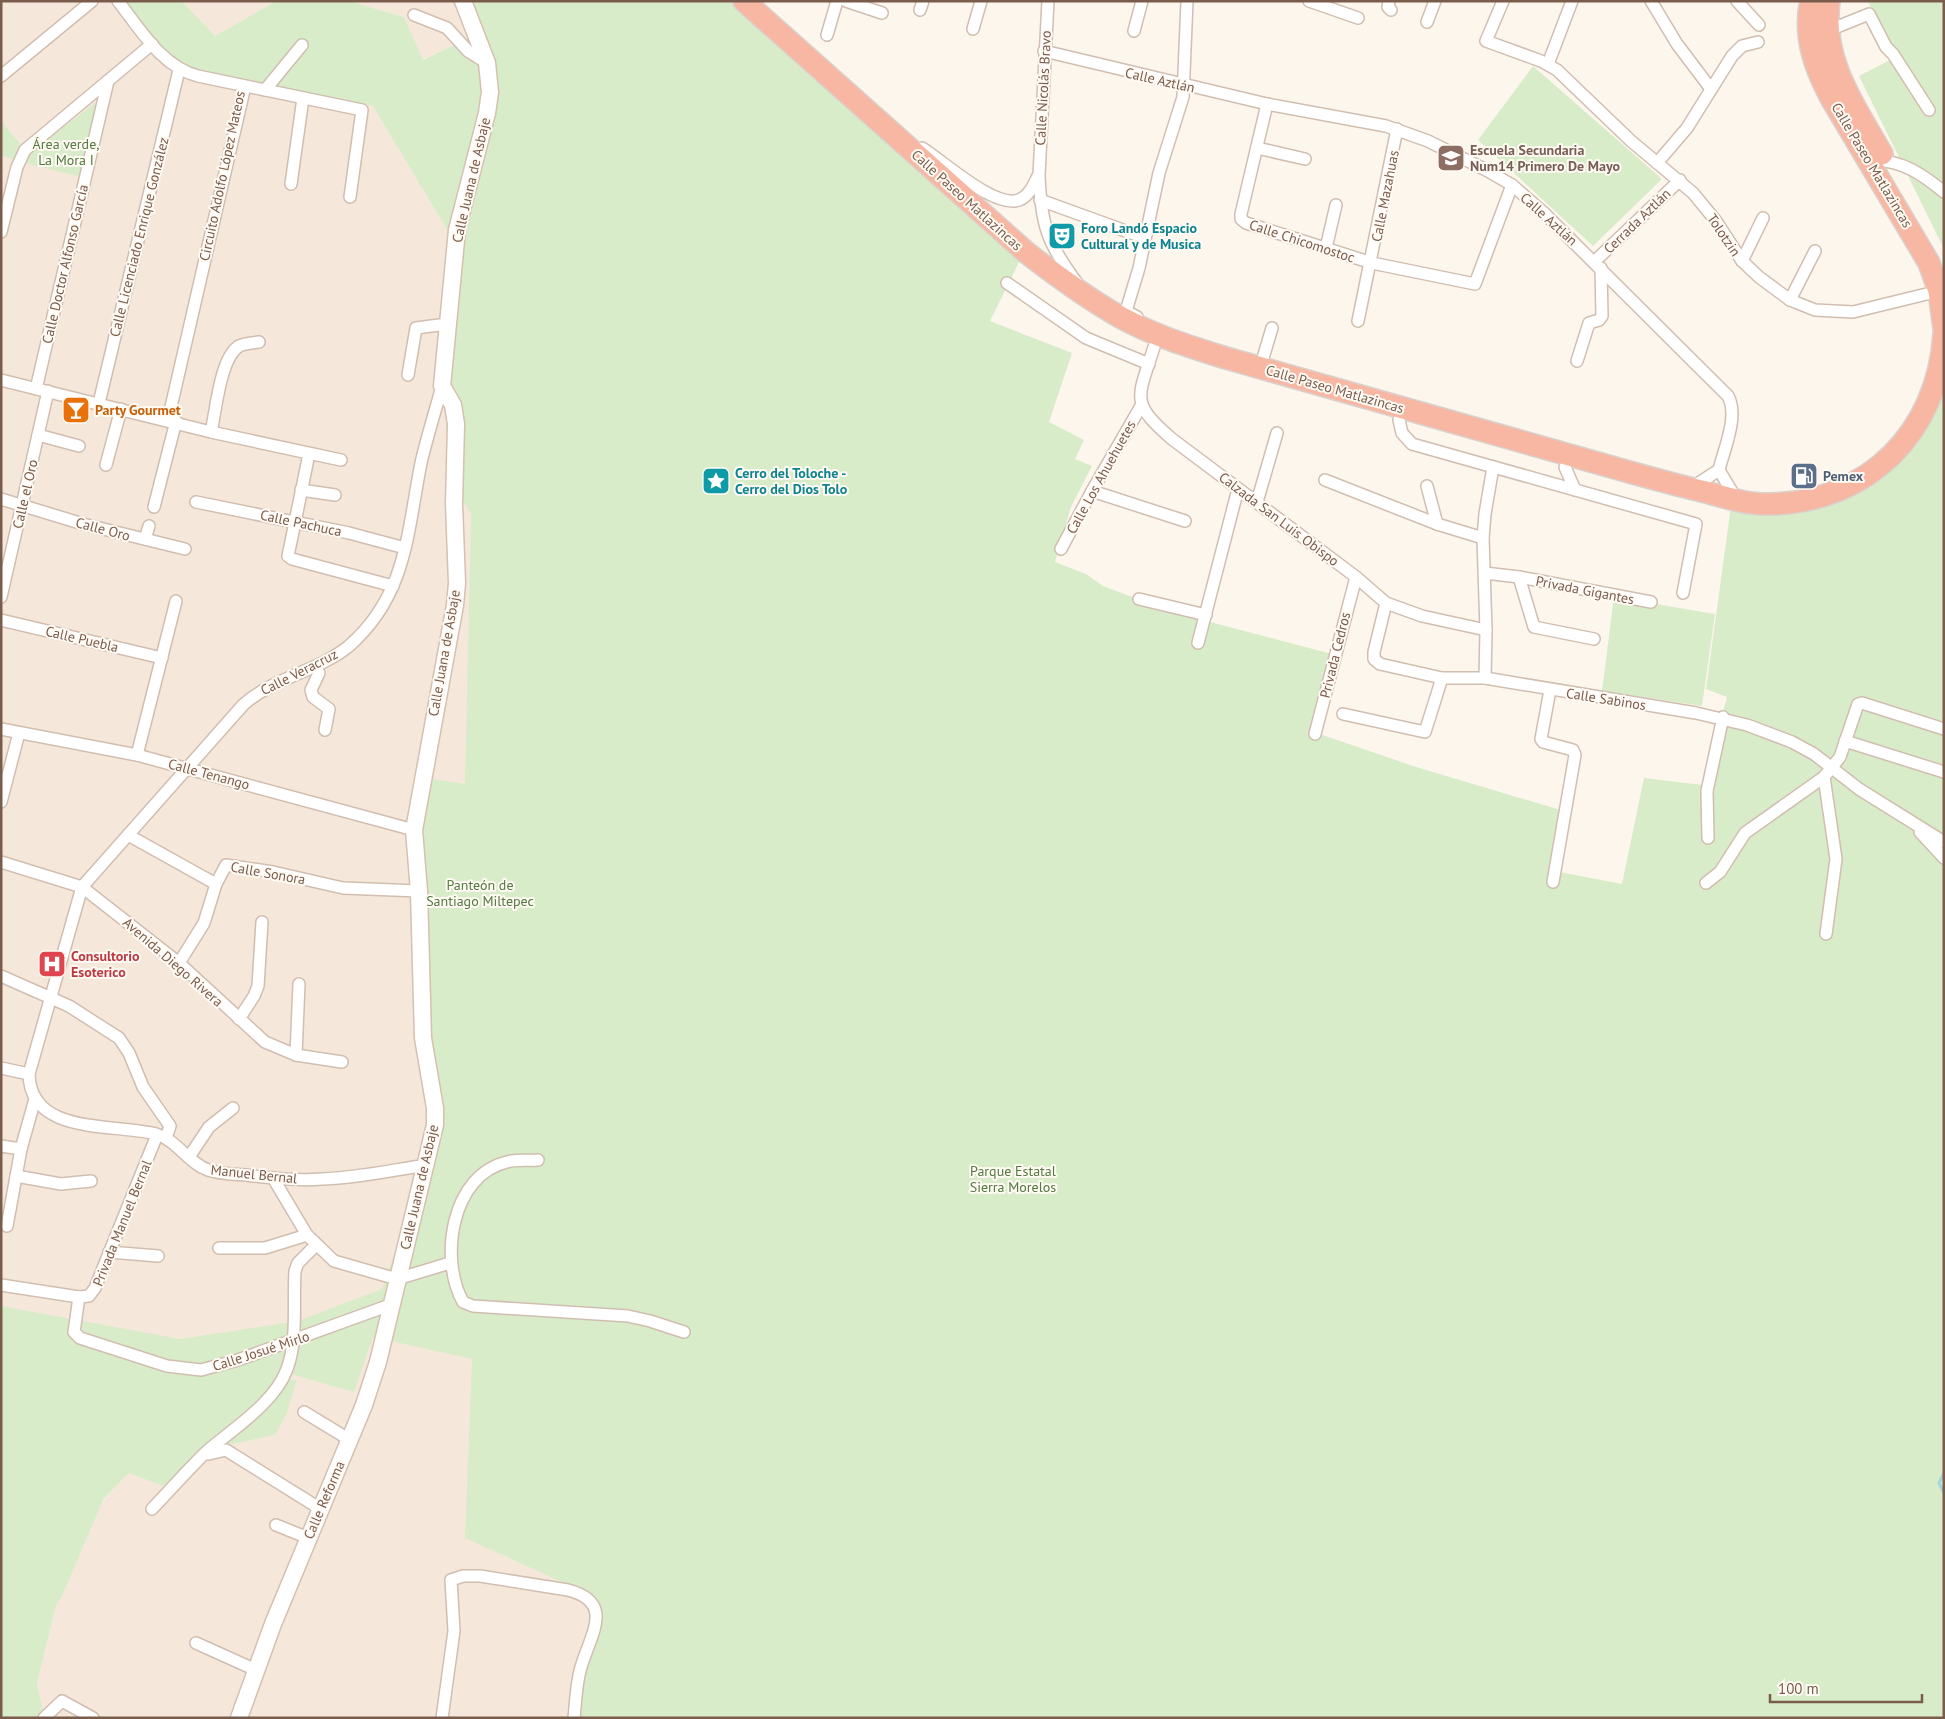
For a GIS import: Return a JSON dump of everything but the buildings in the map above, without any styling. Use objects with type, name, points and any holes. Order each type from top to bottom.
[{"type":"highway","name":"Calle Paseo Matlazincas","points":[[726,1],[887,129],[1027,253],[1068,285],[1123,318],[1168,338],[1261,364],[1304,387],[1399,420],[1729,512],[1770,518],[1816,513],[1843,504],[1868,492],[1898,468],[1923,436],[1944,400]]},
{"type":"highway","name":"Calle Paseo Matlazincas","points":[[744,1],[793,54],[1027,268],[1152,356],[1304,387],[1737,500],[1770,504],[1805,501],[1849,486],[1882,465],[1905,441],[1922,415],[1935,382],[1944,334]]},
{"type":"highway","name":"Calle Paseo Matlazincas","points":[[1811,1],[1809,31],[1813,58],[1831,98],[1878,160],[1944,260]]},
{"type":"highway","name":"Calle Paseo Matlazincas","points":[[1829,1],[1827,31],[1831,54],[1878,160],[1922,248],[1939,291],[1944,328]]},
{"type":"street","points":[[1,76],[92,1]]},
{"type":"street","points":[[118,1],[152,44],[179,70]]},
{"type":"street","points":[[827,35],[837,1]]},
{"type":"street","points":[[846,1],[882,13]]},
{"type":"street","points":[[974,29],[981,1]]},
{"type":"street","name":"Calle Nicolás Bravo","points":[[1048,1],[1038,175],[1042,220],[1053,248],[1089,298]]},
{"type":"street","points":[[1134,31],[1142,1]]},
{"type":"street","points":[[1188,1],[1185,86],[1180,110],[1157,183],[1126,311],[1174,333],[1261,364],[1636,465],[1646,476]]},
{"type":"street","points":[[1310,1],[1326,4],[1358,18]]},
{"type":"street","points":[[1427,22],[1435,1]]},
{"type":"street","points":[[1503,1],[1486,41],[1548,64],[1572,1]]},
{"type":"street","points":[[1651,1],[1677,44],[1711,89]]},
{"type":"street","points":[[1738,1],[1759,26]]},
{"type":"street","name":"Calle Juana de Asbaje","points":[[397,1279],[427,1165],[435,1117],[423,1038],[419,892],[414,830],[455,605],[457,582],[454,504],[456,424],[452,405],[442,386],[447,324],[457,230],[487,113],[490,92],[487,63],[462,2]]},
{"type":"street","points":[[1827,31],[1869,14],[1886,47],[1893,54],[1929,110]]},
{"type":"street","points":[[414,15],[447,28],[468,52],[487,63]]},
{"type":"street","points":[[1657,163],[1687,128],[1711,89],[1740,48],[1758,42]]},
{"type":"street","points":[[1,232],[17,167],[25,150],[152,44]]},
{"type":"street","points":[[265,90],[302,45]]},
{"type":"street","name":"Calle Aztlán","points":[[1044,51],[1185,86],[1398,129],[1428,141],[1512,185],[1598,265],[1728,396],[1731,401],[1732,417],[1719,470]]},
{"type":"street","name":"Tolotzin","points":[[1548,64],[1657,163],[1680,180],[1704,205],[1742,261],[1759,278],[1790,300],[1815,310],[1853,312],[1939,291]]},
{"type":"street","name":"Circuito Adolfo López Mateos","points":[[172,421],[244,86],[179,70]]},
{"type":"street","name":"Calle Licenciado Enrique González","points":[[99,403],[179,70]]},
{"type":"street","name":"Calle Doctor Alfonso García","points":[[42,390],[108,81]]},
{"type":"street","points":[[244,86],[361,109],[363,113],[350,197]]},
{"type":"street","points":[[291,184],[303,98]]},
{"type":"street","name":"Calle Chicomostoc","points":[[1267,104],[1241,214],[1242,221],[1372,263],[1474,284],[1478,280],[1512,185]]},
{"type":"street","name":"Calle Nicolás Bravo","points":[[887,129],[926,150],[1000,200],[1012,202],[1023,198],[1032,189],[1038,175]]},
{"type":"street","name":"Calle Mazahuas","points":[[1358,321],[1372,263],[1398,129]]},
{"type":"street","points":[[1257,148],[1305,158]]},
{"type":"street","points":[[1878,160],[1917,171],[1944,192]]},
{"type":"street","name":"Cerrada Aztlán","points":[[1598,265],[1680,180]]},
{"type":"street","points":[[1040,200],[1145,238]]},
{"type":"street","points":[[1326,248],[1336,205]]},
{"type":"street","points":[[1742,261],[1763,218]]},
{"type":"street","points":[[1790,300],[1815,251]]},
{"type":"street","points":[[1576,361],[1589,323],[1600,320],[1602,316],[1598,265]]},
{"type":"street","points":[[1007,283],[1086,338],[1152,356],[1141,395],[1141,406]]},
{"type":"street","points":[[408,375],[416,328],[447,324]]},
{"type":"street","points":[[1261,364],[1272,328]]},
{"type":"street","points":[[211,432],[223,376],[229,358],[239,346],[259,342]]},
{"type":"street","points":[[1,380],[211,432],[341,460]]},
{"type":"street","name":"Calle Veracruz","points":[[82,887],[187,767],[254,696],[265,688],[326,662],[349,645],[383,609],[393,586],[414,516],[422,463],[442,386]]},
{"type":"street","name":"Calle el Oro","points":[[1,597],[38,435],[42,390]]},
{"type":"street","name":"Calzada San Luis Obispo","points":[[1141,406],[1151,420],[1172,439],[1356,576],[1386,603],[1422,616],[1486,630]]},
{"type":"street","name":"Calle Los Ahuehuetes","points":[[1061,548],[1141,406]]},
{"type":"street","points":[[106,465],[120,409]]},
{"type":"street","points":[[1399,420],[1402,433],[1412,444],[1696,524],[1683,593]]},
{"type":"street","points":[[154,507],[172,421]]},
{"type":"street","points":[[1257,502],[1276,433]]},
{"type":"street","points":[[38,435],[79,446]]},
{"type":"street","points":[[309,454],[288,554],[292,559],[393,586]]},
{"type":"street","points":[[1485,678],[1486,573],[1483,538],[1493,467]]},
{"type":"street","points":[[1565,467],[1575,490]]},
{"type":"street","points":[[1690,488],[1719,470],[1737,500]]},
{"type":"street","points":[[1325,480],[1437,524],[1483,538]]},
{"type":"street","points":[[1427,486],[1437,524]]},
{"type":"street","points":[[1198,643],[1238,488]]},
{"type":"street","points":[[301,490],[335,495]]},
{"type":"street","points":[[1092,491],[1185,521]]},
{"type":"street","name":"Calle Oro","points":[[1,499],[145,540],[185,549]]},
{"type":"street","name":"Calle Pachuca","points":[[196,502],[294,522],[405,548]]},
{"type":"street","points":[[145,540],[149,526]]},
{"type":"street","name":"Privada Gigantes","points":[[1486,573],[1519,577],[1652,602]]},
{"type":"street","name":"Privada Cedros","points":[[1315,734],[1356,576]]},
{"type":"street","name":"Privada Gigantes","points":[[1519,577],[1534,627],[1594,639]]},
{"type":"street","points":[[1139,599],[1206,615]]},
{"type":"street","points":[[137,755],[176,601]]},
{"type":"street","name":"Calle Sabinos","points":[[1386,603],[1374,652],[1376,662],[1385,666],[1442,678],[1485,678],[1723,717],[1792,742],[1833,767],[1859,789],[1910,821]]},
{"type":"street","name":"Calle Puebla","points":[[1,620],[162,658]]},
{"type":"street","points":[[319,673],[311,690],[313,697],[329,709],[325,730]]},
{"type":"street","points":[[1343,714],[1425,732],[1442,678]]},
{"type":"street","points":[[1550,690],[1540,739],[1543,742],[1571,749],[1575,755],[1553,882]]},
{"type":"street","points":[[1706,883],[1720,872],[1745,833],[1824,777],[1833,767],[1858,704],[1862,703],[1944,729]]},
{"type":"street","points":[[1708,838],[1707,791],[1723,717]]},
{"type":"street","name":"Calle Tenango","points":[[1,729],[137,755],[187,767],[414,830]]},
{"type":"street","points":[[1,802],[19,733]]},
{"type":"street","points":[[1845,740],[1944,772]]},
{"type":"street","points":[[1824,777],[1836,859],[1826,934]]},
{"type":"street","points":[[1910,821],[1944,842]]},
{"type":"street","points":[[1910,821],[1944,858]]},
{"type":"street","points":[[128,835],[216,884]]},
{"type":"street","name":"Calle Sonora","points":[[178,963],[204,923],[216,884],[224,866],[229,864],[343,888],[419,892]]},
{"type":"street","name":"Avenida Diego Rivera","points":[[2,866],[82,887],[178,963],[265,1042],[296,1055],[342,1062]]},
{"type":"street","points":[[7,1226],[21,1149],[34,1099],[29,1074],[82,887]]},
{"type":"street","points":[[239,1019],[254,996],[258,986],[262,922]]},
{"type":"street","points":[[1,976],[51,996],[96,1023],[124,1045],[143,1087],[170,1126],[162,1136],[86,1125],[55,1115],[42,1108],[34,1099]]},
{"type":"street","points":[[296,1055],[299,984]]},
{"type":"street","points":[[1,1068],[29,1074]]},
{"type":"street","points":[[189,1157],[209,1127],[233,1108]]},
{"type":"street","name":"Manuel Bernal","points":[[162,1136],[199,1166],[213,1172],[273,1178],[323,1179],[427,1165]]},
{"type":"street","name":"Privada Manuel Bernal","points":[[74,1332],[79,1297],[92,1294],[162,1136]]},
{"type":"street","points":[[1,1146],[21,1149]]},
{"type":"street","points":[[538,1160],[507,1162],[489,1170],[472,1184],[459,1206],[451,1238],[450,1263],[461,1297],[468,1305],[628,1316],[684,1332]]},
{"type":"street","points":[[16,1176],[61,1184],[91,1181]]},
{"type":"street","points":[[273,1178],[307,1235],[334,1261],[397,1279],[450,1263]]},
{"type":"street","points":[[219,1248],[266,1248],[307,1235]]},
{"type":"street","points":[[152,1509],[205,1454],[248,1417],[274,1391],[287,1370],[293,1341],[295,1271],[298,1263],[316,1245]]},
{"type":"street","points":[[109,1252],[158,1256]]},
{"type":"street","name":"Calle Reforma","points":[[239,1718],[308,1538],[350,1440],[378,1362],[397,1279]]},
{"type":"street","points":[[1,1285],[79,1297]]},
{"type":"street","name":"Calle Josué Mirlo","points":[[74,1332],[80,1338],[100,1346],[182,1369],[201,1370],[217,1367],[293,1341],[390,1305]]},
{"type":"street","points":[[304,1412],[350,1440]]},
{"type":"street","points":[[205,1454],[226,1450],[320,1508]]},
{"type":"street","points":[[276,1525],[308,1538]]},
{"type":"street","points":[[442,1718],[454,1631],[451,1580],[470,1575],[502,1578],[579,1592],[592,1602],[596,1608],[595,1626],[578,1678],[574,1718]]},
{"type":"street","points":[[196,1642],[256,1670]]},
{"type":"street","points":[[44,1718],[62,1701],[93,1718]]},
{"type":"shaded area","points":[[1,1],[123,1],[185,72],[374,106],[452,238],[625,1610],[636,1718],[45,1718],[37,1684],[73,1533],[156,1444],[297,1380],[114,1365],[1,1323]]},
{"type":"shaded area","points":[[182,1],[276,1],[215,36]]},
{"type":"shaded area","points":[[349,1],[511,1],[520,13],[422,60],[404,17]]},
{"type":"green space","name":"Parque Estatal Sierra Morelos","points":[[122,1],[182,1],[215,36],[276,1],[349,1],[404,17],[423,60],[474,35],[469,1],[737,1],[1023,254],[990,321],[1072,353],[1049,422],[1084,440],[1075,459],[1092,466],[1071,507],[1055,562],[1086,574],[1103,586],[1172,612],[1336,655],[1314,732],[1416,767],[1564,811],[1554,871],[1622,884],[1644,778],[1703,785],[1727,697],[1706,689],[1732,499],[1775,504],[1873,480],[1917,444],[1944,396],[1944,1718],[567,1718],[598,1598],[465,1538],[472,1359],[373,1337],[354,1392],[284,1372],[277,1378],[297,1380],[286,1415],[275,1435],[212,1448],[204,1447],[163,1486],[129,1473],[103,1500],[62,1596],[56,1605],[37,1684],[45,1718],[1,1718],[1,1306],[180,1339],[298,1321],[382,1289],[407,1218],[437,1062],[423,1048],[419,858],[425,778],[465,784],[471,514],[446,472],[447,325],[452,238],[373,106],[185,72],[157,45]]},
{"type":"green space","points":[[1868,1],[1944,1],[1944,249],[1859,76],[1892,59]]},
{"type":"green space","points":[[1533,66],[1662,179],[1593,246],[1478,140]]},
{"type":"green space","name":"Área verde, La Mora I","points":[[98,101],[82,177],[28,164],[27,155]]},
{"type":"green space","points":[[1,121],[20,144],[14,160],[1,155]]},
{"type":"green space","points":[[1614,597],[1715,614],[1702,706],[1602,691]]},
{"type":"waterway","points":[[1944,1473],[1939,1483],[1944,1493]]},
{"type":"place","name":"Escuela Secundaria Num14 Primero De Mayo","points":[[1451,158]]},
{"type":"place","name":"Foro Landó Espacio Cultural y de Musica","points":[[1062,236]]},
{"type":"place","name":"Party Gourmet","points":[[76,410]]},
{"type":"place","name":"Pemex","points":[[1804,476]]},
{"type":"place","name":"Cerro del Toloche - Cerro del Dios Tolo","points":[[716,481]]},
{"type":"place","name":"Consultorio Esoterico","points":[[52,964]]},
{"type":"park label","name":"Panteón de Santiago Miltepec","points":[[480,894]]}]
